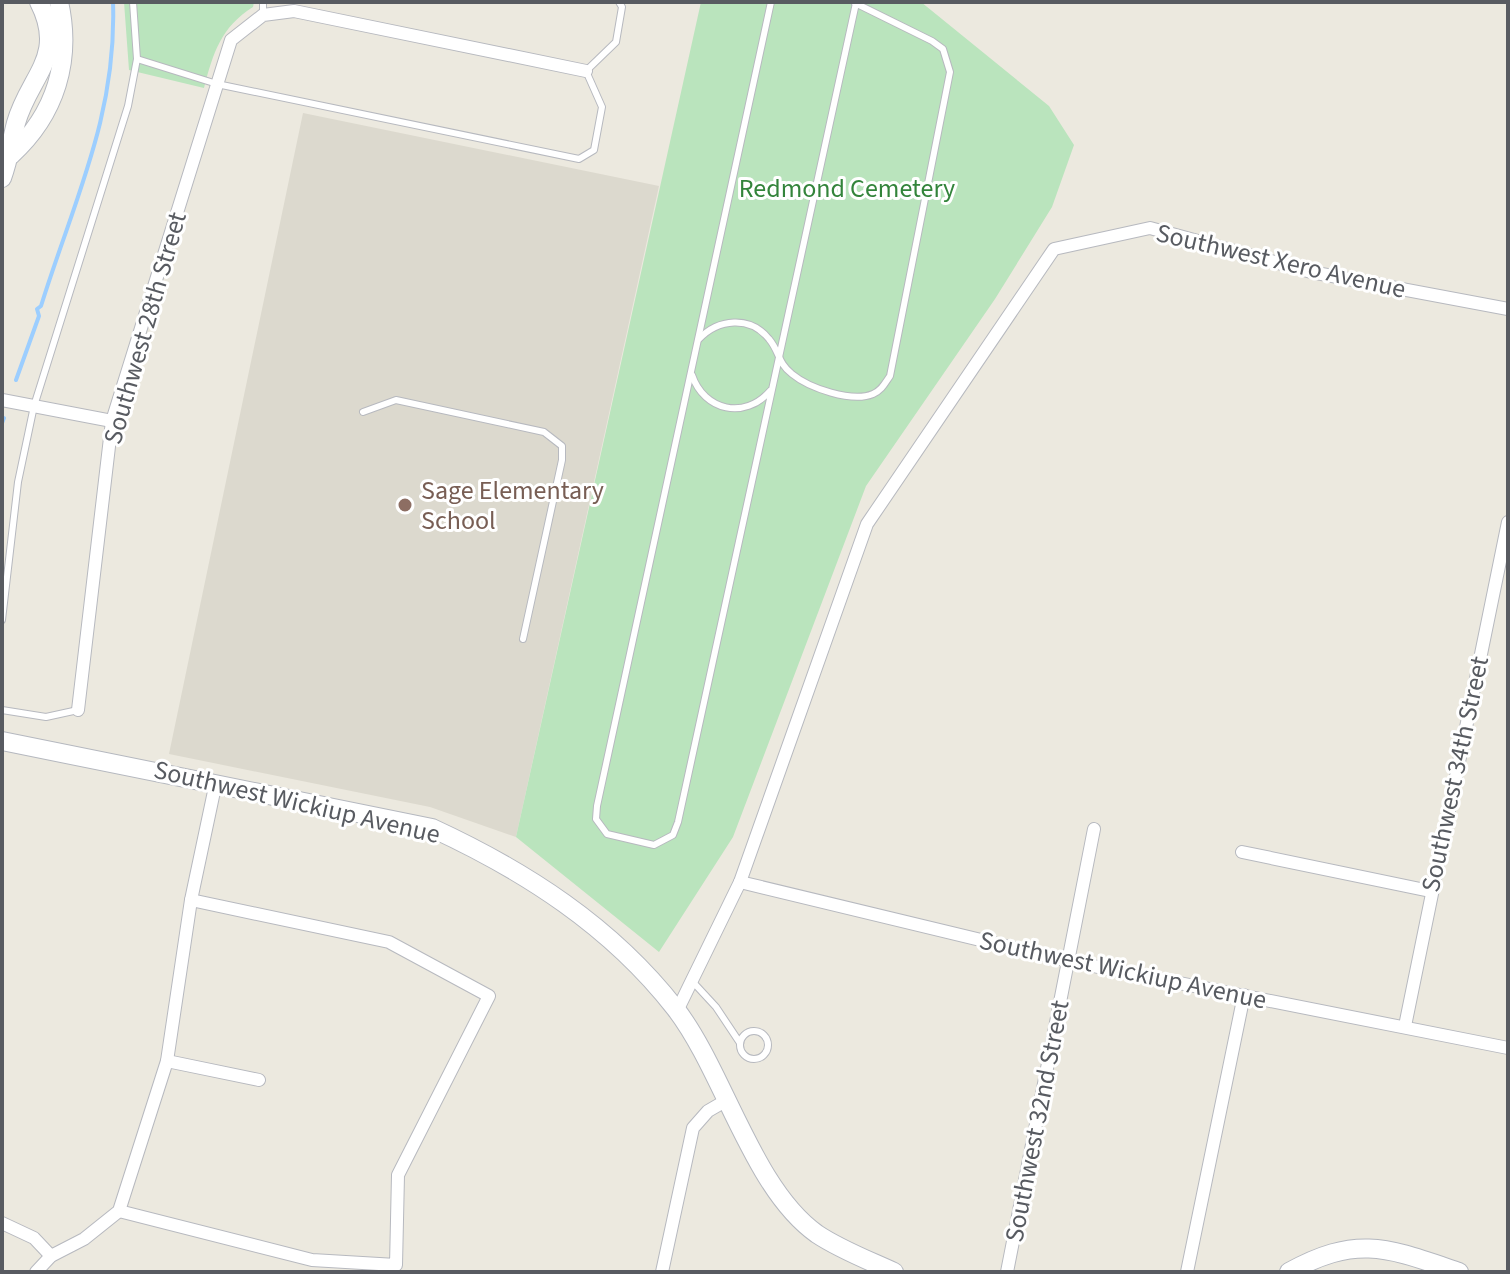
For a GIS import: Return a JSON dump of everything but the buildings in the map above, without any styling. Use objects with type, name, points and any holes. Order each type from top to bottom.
[{"type":"street","points":[[2,178],[11,155],[16,122],[43,71],[49,45],[49,22],[39,2]]},
{"type":"street","points":[[11,155],[29,139],[58,83],[65,44],[59,2]]},
{"type":"street","points":[[263,8],[294,11],[586,71]]},
{"type":"street","name":"Southwest 28th Street","points":[[78,710],[112,421],[231,40],[263,8]]},
{"type":"street","name":"Southwest Xero Avenue","points":[[740,882],[867,524],[1054,249],[1150,228],[1311,272],[1508,309]]},
{"type":"street","points":[[2,400],[112,421]]},
{"type":"street","name":"Southwest 34th Street","points":[[1405,1026],[1430,891],[1508,522]]},
{"type":"street","name":"Southwest Wickiup Avenue","points":[[2,741],[432,828],[493,856],[599,929],[648,976],[677,1011],[784,1201],[815,1233],[894,1272]]},
{"type":"street","points":[[36,1272],[51,1256],[84,1239],[119,1211],[167,1061],[191,900],[216,782]]},
{"type":"street","name":"Southwest 32nd Street","points":[[1007,1272],[1094,829]]},
{"type":"street","points":[[1242,852],[1430,891]]},
{"type":"street","points":[[677,1011],[740,882]]},
{"type":"street","name":"Southwest Wickiup Avenue","points":[[740,882],[1068,961],[1508,1048]]},
{"type":"street","points":[[119,1211],[312,1260],[396,1265],[398,1175],[489,996],[389,942],[191,900]]},
{"type":"street","points":[[1187,1272],[1244,995]]},
{"type":"street","points":[[167,1061],[259,1080]]},
{"type":"street","points":[[662,1272],[693,1128],[708,1111],[727,1100]]},
{"type":"street","points":[[2,1223],[34,1238],[51,1256]]},
{"type":"street","points":[[1289,1272],[1317,1256],[1362,1247],[1396,1251],[1459,1272]]},
{"type":"lane","points":[[2,620],[18,482],[34,406],[128,106],[137,59],[133,2]]},
{"type":"lane","points":[[137,59],[217,84],[579,159],[594,150],[602,107],[586,71],[616,42],[622,7],[619,2]]},
{"type":"lane","points":[[698,342],[715,326],[744,323],[769,338],[778,361],[808,384],[855,396],[871,395],[882,389],[890,376],[950,72],[943,49],[855,3],[778,361],[678,822],[673,835],[654,845],[607,834],[596,819],[597,806],[771,2]]},
{"type":"lane","points":[[691,371],[700,393],[725,408],[754,405],[772,387]]},
{"type":"lane","points":[[363,412],[396,400],[544,432],[562,446],[562,460],[523,639]]},
{"type":"lane","points":[[2,710],[46,717],[78,710]]},
{"type":"lane","points":[[692,981],[716,1007],[740,1043],[744,1055],[752,1059],[761,1056],[767,1049],[764,1036],[756,1032],[748,1033],[740,1043]]},
{"type":"shaded area","name":"Sage Elementary School","points":[[303,113],[659,186],[516,837],[430,807],[169,754]]},
{"type":"green space","points":[[124,2],[254,2],[253,7],[233,23],[220,42],[204,88],[129,70]]},
{"type":"green space","name":"Redmond Cemetery","points":[[701,2],[921,2],[1049,106],[1074,145],[1052,207],[995,299],[866,486],[733,837],[659,952],[516,837]]},
{"type":"waterway","points":[[16,380],[101,120],[108,83],[113,2]]},
{"type":"waterway","points":[[2,423],[4,418]]},
{"type":"place","name":"Sage Elementary School","points":[[405,505]]}]
